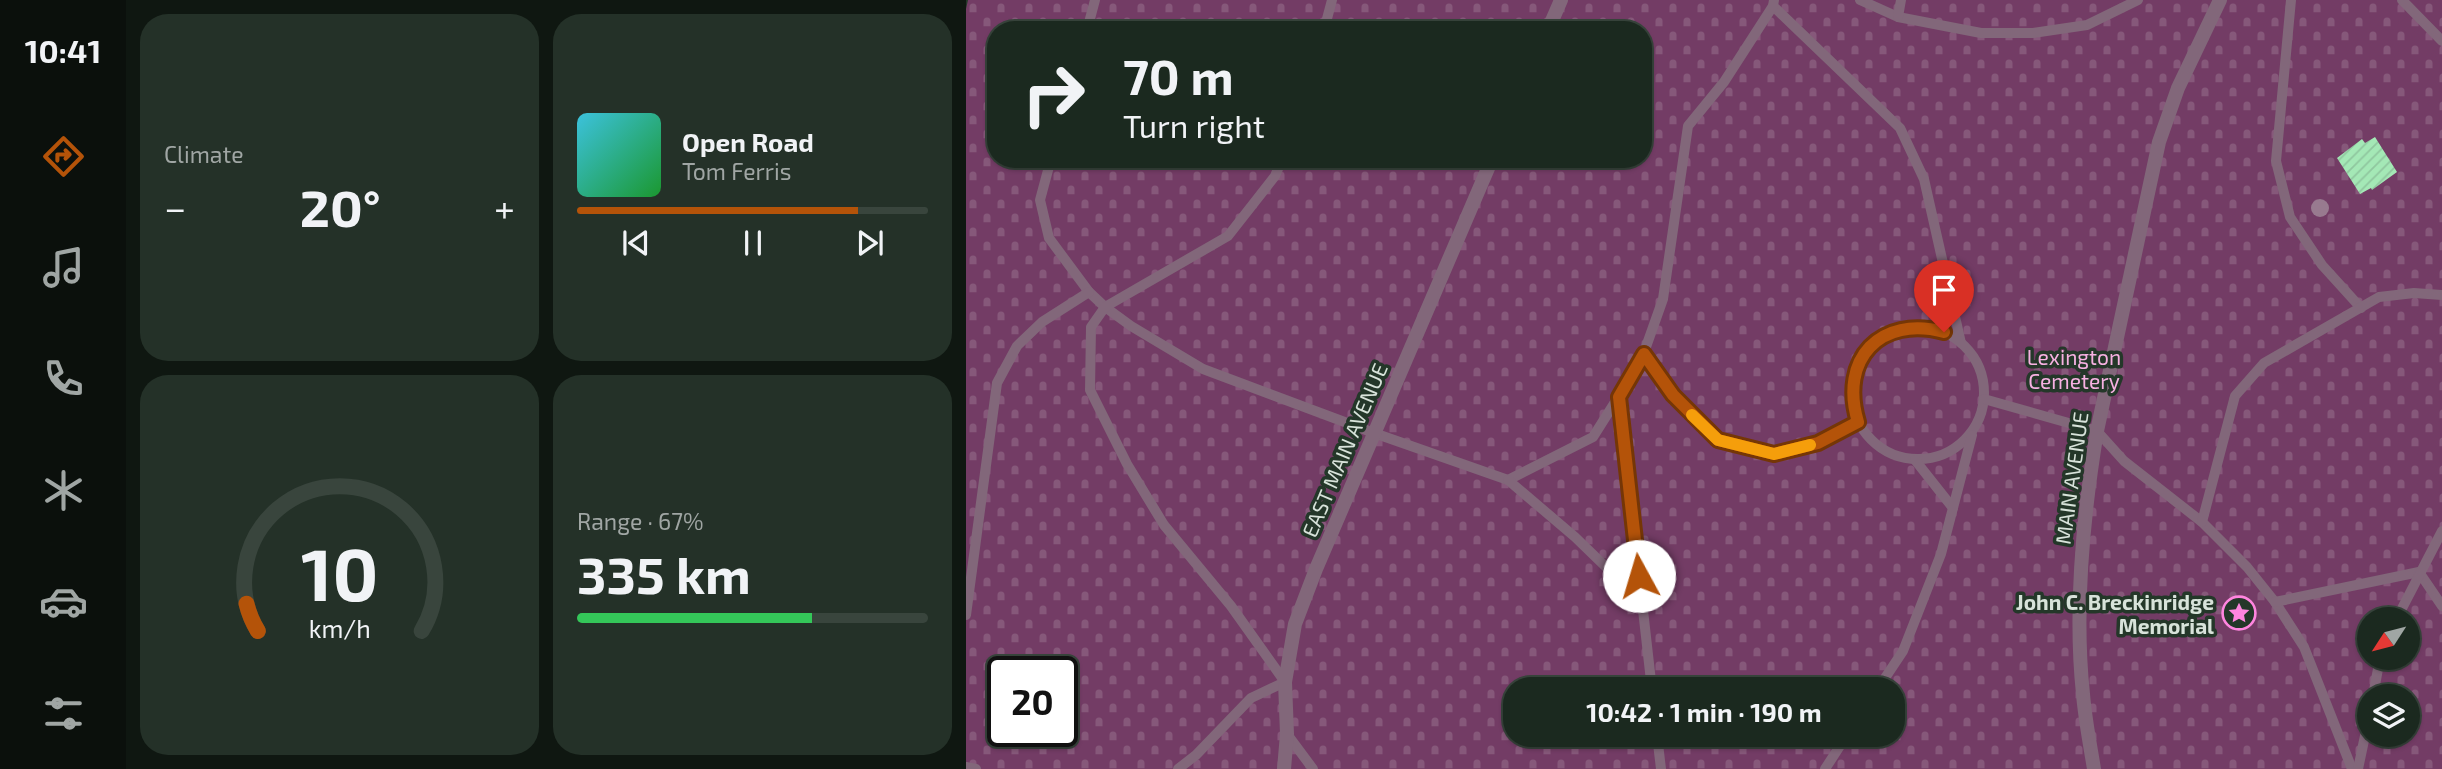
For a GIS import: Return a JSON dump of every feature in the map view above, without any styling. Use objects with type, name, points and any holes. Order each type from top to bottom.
[{"type":"street","points":[[1552,21],[1561,0]]},
{"type":"street","name":"MAIN AVENUE","points":[[2094,769],[2082,693],[2080,581],[2090,471],[2159,142],[2178,88],[2220,0]]},
{"type":"street","name":"EAST MAIN AVENUE","points":[[1283,769],[1287,734],[1285,682],[1295,624],[1488,168]]},
{"type":"lane","points":[[1089,21],[1095,0]]},
{"type":"lane","points":[[1326,21],[1332,0]]},
{"type":"lane","points":[[1860,0],[1898,17],[1981,33],[2033,33],[2087,25],[2138,0]]},
{"type":"lane","points":[[1898,17],[1901,0]]},
{"type":"lane","points":[[2291,0],[2276,161],[2290,217],[2322,265],[2361,308]]},
{"type":"lane","points":[[2402,0],[2442,41]]},
{"type":"lane","points":[[1508,480],[1593,437],[1644,354],[1663,299],[1688,126],[1724,82],[1774,3],[1900,128],[1924,179],[1961,343]]},
{"type":"lane","points":[[1049,168],[1040,200],[1049,238],[1089,292],[1105,307],[1131,326],[1203,369],[1508,480],[1575,537],[1642,602]]},
{"type":"lane","points":[[1178,769],[1196,755],[1251,698],[1285,682],[1231,606],[1164,525],[1127,464],[1090,390],[1091,327],[1105,307],[1228,236],[1275,176],[1278,168]]},
{"type":"lane","points":[[966,615],[998,383],[1017,346],[1042,321],[1089,292]]},
{"type":"lane","points":[[2202,522],[2235,396],[2264,363],[2379,297],[2414,293],[2442,295]]},
{"type":"lane","points":[[1924,327],[1944,332],[1961,343],[1979,368],[1984,400],[1981,416],[1973,430],[1962,443],[1948,453],[1932,458],[1915,460],[1897,457],[1881,449],[1868,437],[1858,422],[1852,403],[1852,383],[1858,364],[1870,347],[1886,335],[1904,328],[1924,327]]},
{"type":"lane","points":[[1644,354],[1673,395],[1718,440],[1774,454],[1818,443],[1858,422]]},
{"type":"lane","points":[[1619,397],[1651,677]]},
{"type":"lane","points":[[1984,400],[2097,431],[2124,461],[2202,522],[2247,567],[2275,602],[2304,647],[2352,769]]},
{"type":"lane","points":[[1886,677],[1903,651],[1941,554],[1973,430]]},
{"type":"lane","points":[[1915,460],[1953,508]]},
{"type":"lane","points":[[2402,607],[2442,531]]},
{"type":"lane","points":[[2275,602],[2419,572]]},
{"type":"lane","points":[[2419,572],[2442,606]]},
{"type":"lane","points":[[1287,734],[1313,769]]},
{"type":"lane","points":[[1658,747],[1661,769]]},
{"type":"lane","points":[[1825,769],[1839,747]]},
{"type":"lane","points":[[2358,769],[2363,747]]},
{"type":"lane","points":[[966,767],[976,769]]},
{"type":"green space","name":"Lexington Cemetery","points":[[968,0],[2442,0],[2442,769],[966,769]]},
{"type":"building","points":[[2375,137],[2397,172],[2372,190],[2371,188],[2360,194],[2337,158],[2362,139],[2365,143]]},
{"type":"slow traffic","points":[[1692,415],[1718,440],[1774,454],[1810,445]]},
{"type":"place","name":"John C. Breckinridge Memorial","points":[[2239,613]]},
{"type":"route","points":[[1639,576],[1619,397],[1644,354],[1673,395],[1718,440],[1774,454],[1818,443],[1858,422],[1852,403],[1852,383],[1858,364],[1870,347],[1886,335],[1904,328],[1924,327],[1944,332]]}]
